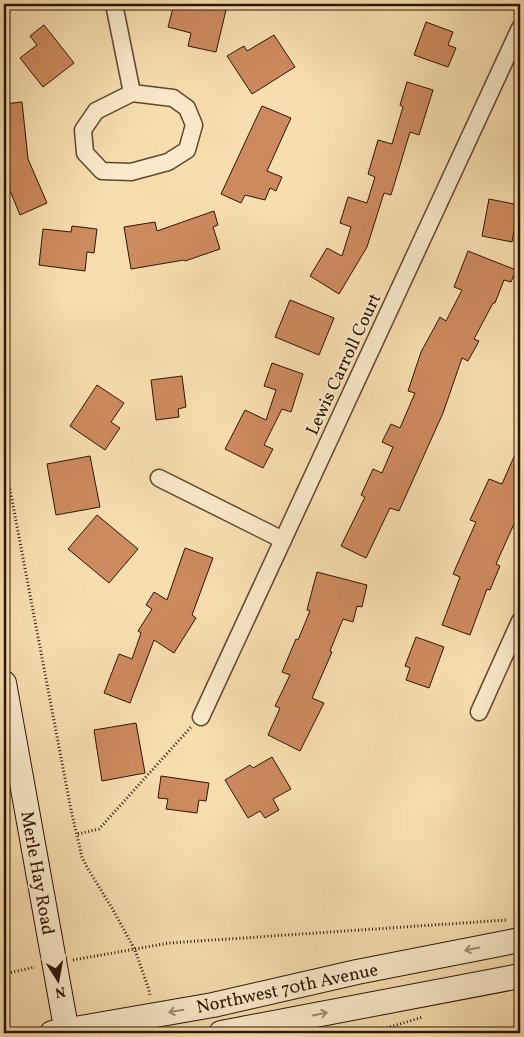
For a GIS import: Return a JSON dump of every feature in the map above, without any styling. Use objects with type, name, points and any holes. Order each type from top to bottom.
[{"type":"main road","name":"Merle Hay Road","points":[[4,683],[62,1032]]},
{"type":"main road","name":"Northwest 70th Avenue","points":[[62,1032],[213,1005],[357,972],[515,930]]},
{"type":"main road","name":"Northwest 70th Avenue","points":[[221,1033],[520,976]]},
{"type":"street","points":[[114,4],[132,93]]},
{"type":"street","name":"Lewis Carroll Court","points":[[201,717],[520,28]]},
{"type":"street","points":[[132,93],[173,98],[187,108],[194,125],[187,150],[168,162],[131,172],[102,171],[85,153],[83,130],[96,111],[132,93]]},
{"type":"street","points":[[159,478],[283,540]]},
{"type":"street","points":[[479,712],[520,621]]},
{"type":"path","points":[[4,458],[71,810],[82,857],[135,950],[149,990],[153,1015]]},
{"type":"path","points":[[78,834],[99,829],[201,717]]},
{"type":"path","points":[[135,950],[169,943],[515,930]]},
{"type":"building","points":[[174,4],[201,4],[226,10],[216,52],[188,46],[191,33],[168,27]]},
{"type":"building","points":[[426,22],[453,32],[448,45],[456,48],[448,67],[414,55]]},
{"type":"building","points":[[44,25],[74,63],[43,87],[20,58],[37,45],[30,36]]},
{"type":"building","points":[[274,35],[295,67],[252,94],[227,56],[244,46],[247,51]]},
{"type":"building","points":[[407,82],[433,90],[419,135],[410,132],[391,195],[384,193],[367,247],[339,294],[310,276],[327,248],[342,256],[351,227],[340,223],[348,197],[367,203],[375,177],[368,174],[378,140],[392,144],[403,107],[400,105]]},
{"type":"building","points":[[22,102],[28,159],[47,203],[20,215],[4,176],[4,104]]},
{"type":"building","points":[[262,106],[291,118],[267,171],[282,177],[276,191],[270,188],[265,200],[245,195],[241,203],[221,194]]},
{"type":"building","points":[[489,199],[519,205],[512,242],[482,236]]},
{"type":"building","points":[[214,211],[218,225],[213,227],[220,249],[185,261],[131,269],[124,227],[155,222],[157,231]]},
{"type":"building","points":[[72,226],[97,229],[94,253],[87,252],[85,271],[39,265],[43,229],[71,232]]},
{"type":"building","points":[[468,251],[516,270],[511,282],[504,280],[495,303],[493,303],[474,339],[479,341],[468,361],[462,358],[443,413],[399,511],[390,508],[366,558],[341,546],[365,497],[361,495],[373,469],[382,473],[393,447],[382,442],[391,424],[400,428],[415,393],[408,391],[421,352],[440,317],[446,321],[462,290],[454,287]]},
{"type":"building","points":[[290,300],[334,318],[319,355],[275,337]]},
{"type":"building","points":[[272,363],[303,374],[291,412],[282,409],[264,445],[273,449],[263,468],[225,449],[245,410],[266,420],[276,390],[264,386]]},
{"type":"building","points":[[182,376],[186,407],[178,409],[179,417],[156,420],[151,380]]},
{"type":"building","points":[[97,385],[124,403],[111,422],[120,428],[105,450],[70,426]]},
{"type":"building","points":[[520,443],[520,527],[514,524],[496,564],[500,566],[490,590],[487,589],[470,635],[442,625],[460,577],[453,574],[476,522],[470,520],[489,479],[502,484]]},
{"type":"building","points":[[90,456],[100,507],[56,515],[47,464]]},
{"type":"building","points":[[97,515],[138,549],[109,583],[68,549]]},
{"type":"building","points":[[185,548],[213,558],[192,615],[196,618],[174,653],[154,640],[130,703],[104,693],[119,654],[132,659],[141,633],[138,631],[152,609],[146,605],[154,592],[167,600]]},
{"type":"building","points":[[317,572],[367,585],[362,607],[357,606],[353,622],[343,619],[330,651],[332,652],[312,698],[324,703],[300,751],[268,735],[280,708],[275,706],[290,675],[282,672],[310,611],[307,610]]},
{"type":"building","points":[[416,637],[444,647],[429,688],[406,680],[410,668],[405,666]]},
{"type":"building","points":[[136,723],[145,773],[102,781],[94,730]]},
{"type":"building","points":[[272,757],[291,789],[273,799],[279,810],[265,818],[260,811],[248,818],[225,780],[250,765],[253,768]]},
{"type":"building","points":[[161,776],[209,783],[206,801],[199,800],[197,813],[166,809],[168,799],[158,798]]}]
